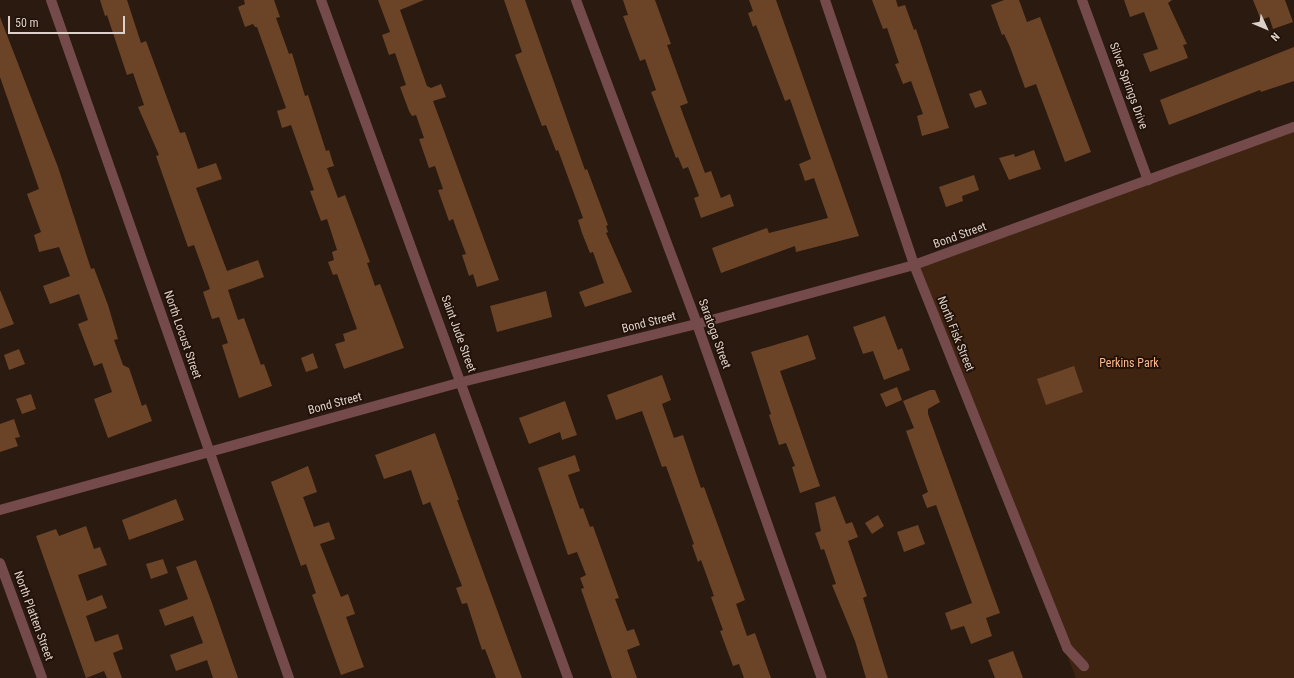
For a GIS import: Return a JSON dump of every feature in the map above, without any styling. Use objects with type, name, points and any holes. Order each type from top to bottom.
[{"type":"street","name":"North Locust Street","points":[[50,0],[289,678]]},
{"type":"street","name":"Saint Jude Street","points":[[321,0],[462,382],[568,678]]},
{"type":"street","name":"Saratoga Street","points":[[576,0],[697,324],[822,678]]},
{"type":"street","name":"North Fisk Street","points":[[825,0],[914,266],[1067,648],[1084,666]]},
{"type":"street","name":"Silver Springs Drive","points":[[1082,0],[1148,180]]},
{"type":"street","name":"Bond Street","points":[[0,510],[462,382],[697,324],[914,266],[1294,128]]},
{"type":"street","name":"North Platten Street","points":[[0,563],[42,678]]},
{"type":"green space","name":"Perkins Park","points":[[1294,128],[1294,678],[1076,678],[914,265]]},
{"type":"building","points":[[100,0],[127,0],[141,43],[146,41],[180,133],[185,132],[198,169],[216,163],[222,179],[196,188],[227,271],[258,260],[264,277],[228,290],[238,320],[244,318],[261,365],[264,364],[272,386],[239,398],[222,345],[228,343],[219,317],[212,319],[203,292],[210,289],[194,245],[188,247],[156,156],[159,155],[138,107],[144,105],[133,73],[127,75],[107,15],[105,16]]},
{"type":"building","points":[[244,0],[274,0],[280,17],[276,18],[289,54],[292,53],[305,96],[308,95],[326,151],[329,150],[334,166],[327,168],[338,198],[345,195],[370,262],[367,263],[375,286],[380,284],[404,348],[344,369],[335,344],[345,341],[343,334],[357,329],[337,274],[333,275],[328,262],[334,260],[332,252],[337,250],[327,219],[321,221],[310,191],[314,190],[291,125],[282,128],[277,111],[286,108],[257,27],[253,24],[245,27],[238,7],[245,4]]},
{"type":"building","points":[[378,0],[424,0],[400,10],[427,86],[431,88],[441,84],[446,97],[433,101],[499,280],[477,287],[473,274],[469,276],[462,255],[466,254],[453,219],[449,221],[438,190],[443,189],[435,166],[429,168],[419,139],[424,138],[416,115],[412,116],[409,111],[400,87],[406,85],[395,53],[389,55],[382,35],[390,32]]},
{"type":"building","points":[[504,0],[525,0],[585,170],[587,169],[608,225],[606,226],[608,232],[606,233],[632,292],[585,307],[579,292],[604,283],[593,252],[590,253],[582,233],[578,220],[583,218],[558,150],[556,151],[546,125],[542,126],[515,55],[522,52]]},
{"type":"building","points":[[623,0],[655,0],[671,44],[667,45],[688,103],[680,106],[705,173],[711,171],[721,198],[730,194],[734,206],[701,218],[694,198],[699,196],[688,167],[683,169],[678,157],[676,158],[651,92],[656,90],[645,59],[640,61],[623,16],[628,15]]},
{"type":"building","points":[[749,0],[776,0],[859,236],[796,252],[795,246],[721,273],[712,248],[767,228],[769,233],[828,218],[814,178],[805,181],[799,164],[811,159],[790,99],[785,101],[756,25],[753,27],[748,13],[753,11]]},
{"type":"building","points":[[872,0],[896,0],[898,7],[905,5],[914,30],[916,29],[949,128],[922,136],[917,116],[923,114],[911,81],[903,84],[895,64],[899,63],[887,28],[883,29]]},
{"type":"building","points":[[1004,0],[1019,0],[1027,22],[1040,17],[1091,152],[1065,162],[1036,84],[1025,88],[1010,47],[1004,34],[1002,35],[991,5]]},
{"type":"building","points":[[1124,0],[1172,0],[1168,3],[1187,44],[1183,45],[1188,58],[1150,72],[1143,54],[1158,49],[1144,12],[1130,17]]},
{"type":"building","points":[[1253,0],[1285,0],[1293,22],[1273,29],[1269,17],[1261,20]]},
{"type":"building","points":[[0,17],[58,167],[91,269],[94,268],[108,305],[118,339],[114,340],[123,365],[129,368],[142,406],[146,404],[152,421],[108,438],[94,399],[112,392],[102,363],[94,366],[78,324],[88,320],[79,294],[50,304],[43,286],[70,276],[59,247],[39,252],[34,235],[41,232],[27,194],[39,189],[0,77]]},
{"type":"building","points":[[1294,47],[1294,81],[1261,92],[1260,90],[1169,125],[1160,100]]},
{"type":"building","points":[[981,90],[987,104],[975,108],[969,94]]},
{"type":"building","points":[[1034,150],[1041,169],[1009,180],[999,158],[1014,154],[1015,157]]},
{"type":"building","points":[[974,175],[979,190],[962,196],[963,201],[946,207],[939,187]]},
{"type":"building","points":[[0,290],[14,324],[0,329]]},
{"type":"building","points":[[546,291],[552,317],[497,332],[490,306]]},
{"type":"building","points":[[885,316],[898,350],[902,348],[910,370],[884,380],[873,351],[863,354],[853,327]]},
{"type":"building","points":[[808,335],[816,359],[780,371],[820,486],[800,493],[792,467],[795,466],[786,443],[779,445],[769,415],[771,414],[751,352]]},
{"type":"building","points":[[19,349],[25,364],[9,370],[4,355]]},
{"type":"building","points":[[313,353],[318,368],[306,372],[301,358]]},
{"type":"building","points":[[1074,366],[1083,392],[1046,405],[1037,379]]},
{"type":"building","points":[[662,375],[671,400],[662,404],[674,438],[683,435],[701,488],[704,487],[745,600],[736,604],[747,636],[755,633],[771,678],[744,678],[739,664],[733,666],[720,631],[723,630],[711,597],[714,596],[701,560],[698,562],[692,545],[694,544],[666,466],[662,467],[642,411],[616,420],[607,395]]},
{"type":"building","points":[[897,387],[902,400],[886,407],[880,394]]},
{"type":"building","points":[[930,390],[935,390],[940,402],[928,409],[928,414],[1000,613],[986,618],[992,636],[971,644],[964,626],[951,630],[945,613],[972,603],[936,505],[927,508],[922,495],[928,492],[906,431],[914,428],[903,401]]},
{"type":"building","points":[[31,394],[36,409],[22,414],[16,399]]},
{"type":"building","points":[[565,401],[577,435],[562,440],[560,432],[529,444],[519,418]]},
{"type":"building","points":[[14,419],[20,437],[15,438],[18,446],[0,452],[0,424]]},
{"type":"building","points":[[435,433],[459,500],[457,500],[522,678],[496,678],[485,649],[482,650],[467,603],[462,604],[456,588],[462,586],[430,502],[423,505],[411,470],[384,479],[375,455]]},
{"type":"building","points":[[575,455],[580,471],[568,475],[580,509],[583,508],[590,527],[593,526],[619,598],[615,599],[627,631],[634,629],[640,645],[627,650],[637,678],[612,678],[581,589],[584,588],[580,578],[586,575],[577,552],[568,555],[538,468]]},
{"type":"building","points":[[308,466],[317,492],[303,497],[314,527],[329,522],[335,539],[320,544],[341,597],[348,594],[355,614],[346,617],[364,667],[341,675],[312,595],[316,593],[306,564],[301,566],[271,482]]},
{"type":"building","points":[[835,496],[846,524],[852,522],[858,537],[848,541],[867,596],[863,598],[888,678],[866,678],[855,641],[832,585],[836,584],[824,549],[821,550],[815,533],[821,531],[815,503]]},
{"type":"building","points":[[176,499],[184,520],[129,540],[122,520]]},
{"type":"building","points":[[878,515],[884,526],[872,534],[865,523]]},
{"type":"building","points":[[918,525],[925,544],[904,552],[897,532]]},
{"type":"building","points":[[86,526],[94,549],[100,547],[107,565],[78,575],[87,601],[102,595],[107,608],[86,616],[95,642],[118,634],[123,649],[113,653],[122,678],[107,678],[104,671],[86,678],[36,536],[56,529],[59,536]]},
{"type":"building","points":[[163,559],[168,573],[151,579],[146,564]]},
{"type":"building","points":[[196,560],[238,678],[213,678],[207,660],[176,671],[170,655],[203,643],[193,616],[165,626],[159,610],[188,599],[176,567]]},
{"type":"building","points":[[1013,651],[1023,678],[995,678],[988,660]]}]
